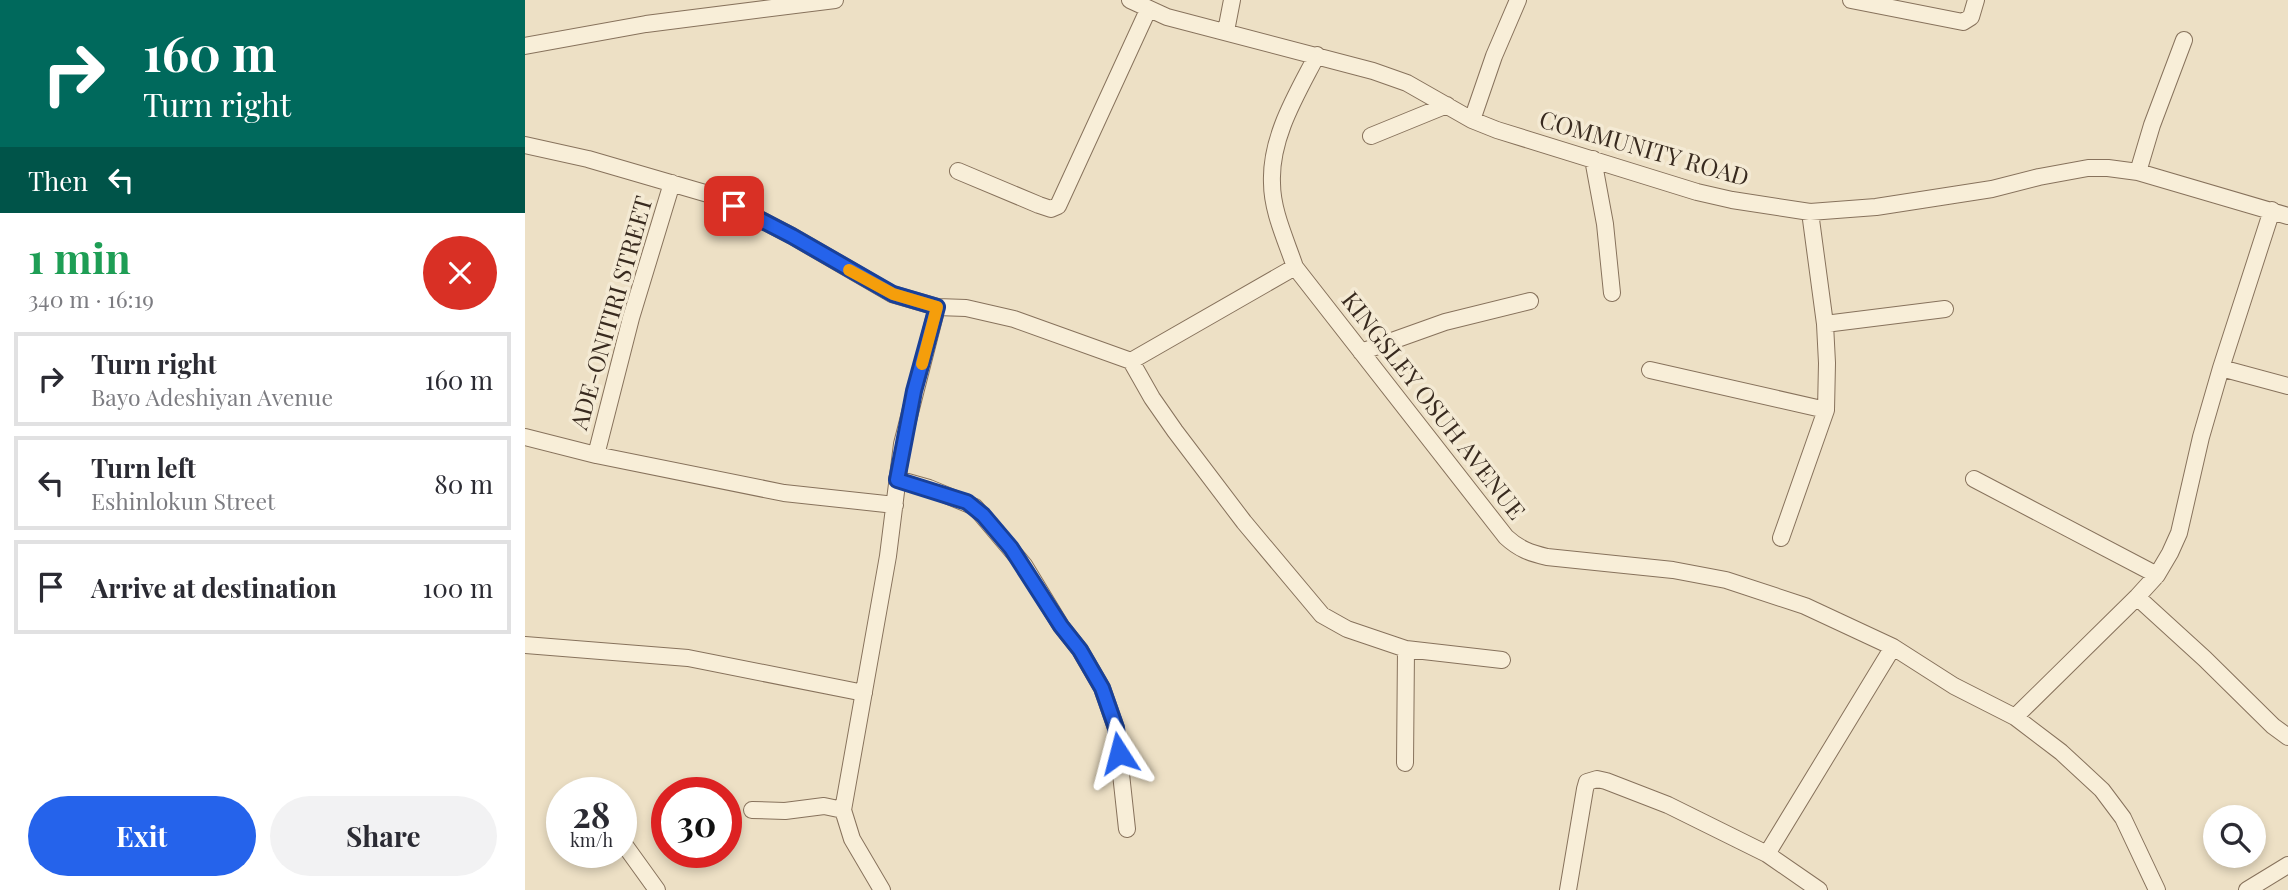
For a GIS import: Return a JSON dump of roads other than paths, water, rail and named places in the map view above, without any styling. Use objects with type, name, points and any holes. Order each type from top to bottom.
[{"type":"street","points":[[525,46],[646,24],[835,0]]},
{"type":"street","name":"COMMUNITY ROAD","points":[[1130,0],[1148,10],[1189,23],[1317,55],[1407,83],[1472,120],[1521,139],[1732,200],[1810,212],[1876,207],[1992,188],[2039,177],[2108,168],[2139,173],[2272,209],[2288,216]]},
{"type":"street","points":[[1226,31],[1232,0]]},
{"type":"street","points":[[1472,120],[1486,77],[1518,0]]},
{"type":"street","points":[[1860,1],[1963,22],[1971,17],[1976,0]]},
{"type":"street","points":[[958,171],[1039,205],[1051,209],[1058,206],[1148,10]]},
{"type":"street","points":[[2139,173],[2151,125],[2184,40]]},
{"type":"street","name":"KINGSLEY OSUH AVENUE","points":[[1317,55],[1288,113],[1277,142],[1272,181],[1277,213],[1295,267],[1494,524],[1517,547],[1530,553],[1573,561],[1672,570],[1726,580],[1805,606],[1893,647],[1954,686],[2015,717],[2060,752],[2102,790],[2123,818],[2157,890]]},
{"type":"street","points":[[1371,136],[1447,105]]},
{"type":"street","points":[[525,145],[588,159],[715,196],[893,294],[937,307],[966,308],[1014,319],[1131,361],[1175,431],[1244,522],[1311,603],[1331,621],[1406,649],[1502,660]]},
{"type":"street","points":[[1593,159],[1605,224],[1612,293]]},
{"type":"street","name":"ADE-ONITIRI STREET","points":[[596,455],[631,318],[672,183]]},
{"type":"street","points":[[2015,717],[2157,575],[2179,533],[2201,437],[2272,209]]},
{"type":"street","points":[[1781,538],[1826,410],[1825,324],[1810,212]]},
{"type":"street","points":[[1131,361],[1295,267]]},
{"type":"street","points":[[1361,352],[1445,322],[1530,300]]},
{"type":"street","points":[[882,890],[852,839],[843,810],[886,568],[897,480],[914,391],[937,307]]},
{"type":"street","points":[[1825,324],[1945,309]]},
{"type":"street","points":[[2221,368],[2288,386]]},
{"type":"street","points":[[1650,370],[1826,410]]},
{"type":"street","points":[[525,437],[596,455],[784,493],[894,505]]},
{"type":"street","points":[[1974,479],[2157,575]]},
{"type":"street","points":[[897,480],[929,488],[975,507],[1024,565],[1102,688],[1116,728],[1127,829]]},
{"type":"street","points":[[2137,597],[2273,726],[2288,737]]},
{"type":"street","points":[[525,645],[688,658],[864,693]]},
{"type":"street","points":[[1767,854],[1893,647]]},
{"type":"street","points":[[1405,763],[1406,649]]},
{"type":"street","points":[[1568,890],[1578,843],[1583,797],[1587,782],[1591,780],[1606,781],[1649,797],[1767,854],[1819,890]]},
{"type":"street","points":[[752,810],[785,811],[824,806],[843,810]]},
{"type":"street","points":[[637,862],[657,890]]},
{"type":"street","points":[[2247,890],[2288,865]]}]
